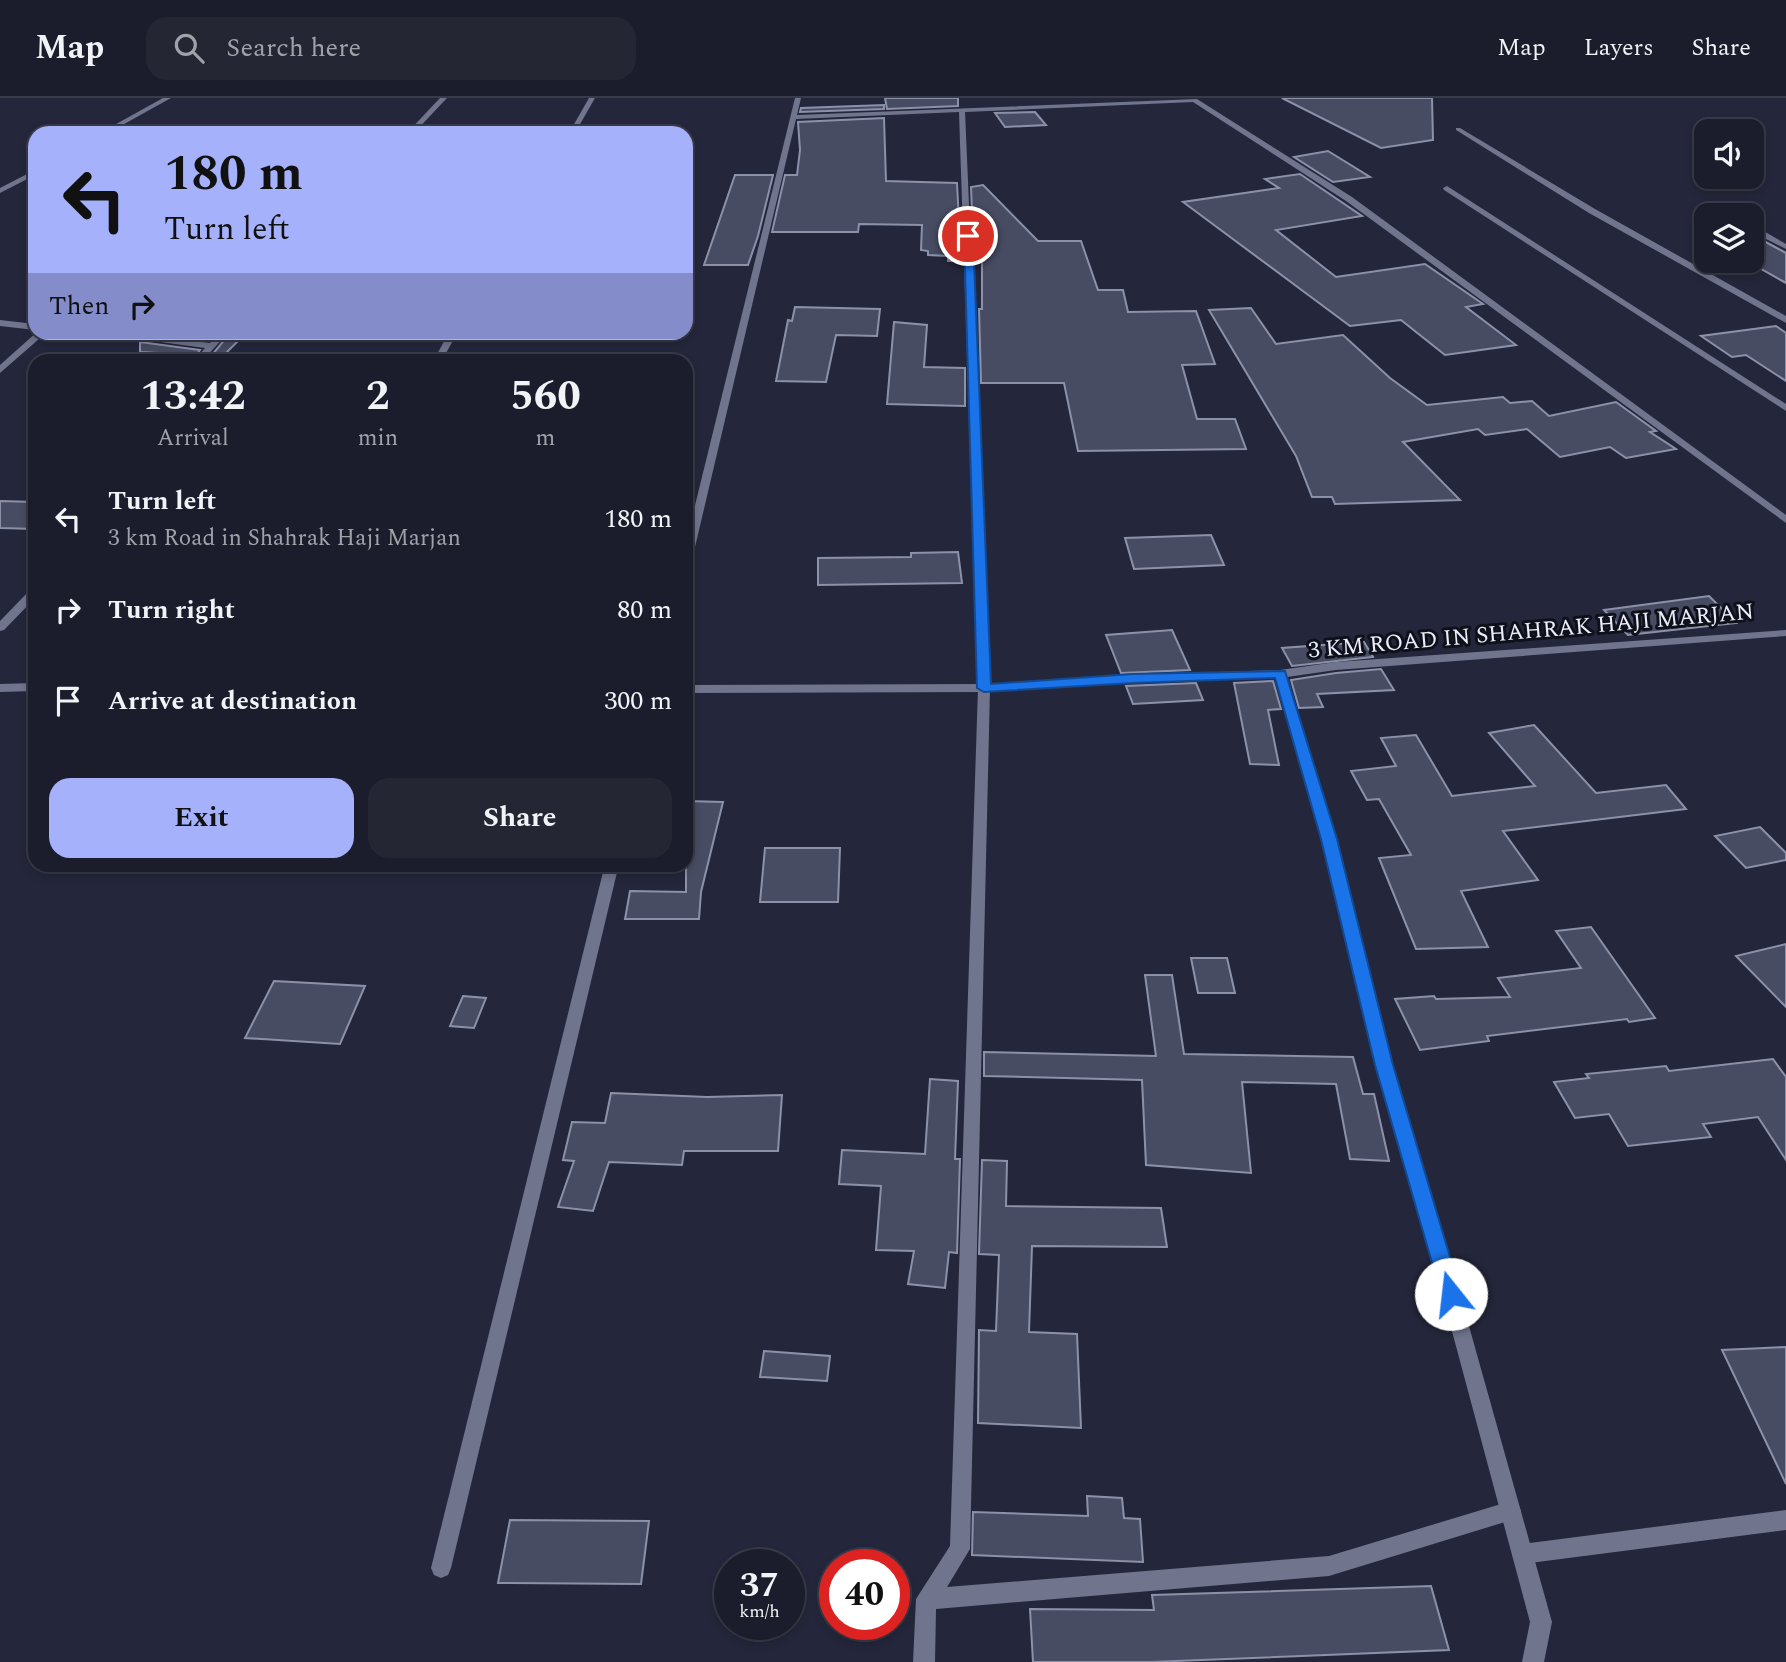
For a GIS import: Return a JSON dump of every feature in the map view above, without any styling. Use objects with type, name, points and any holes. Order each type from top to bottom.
[{"type":"street","points":[[116,126],[168,98]]},
{"type":"street","points":[[417,126],[444,98]]},
{"type":"street","points":[[576,126],[592,98]]},
{"type":"street","points":[[693,535],[798,98]]},
{"type":"street","points":[[794,117],[962,112],[1193,99],[1349,199],[1786,520]]},
{"type":"street","points":[[924,1662],[926,1599],[960,1549],[984,688],[962,112]]},
{"type":"street","points":[[1458,129],[1592,211],[1786,320]]},
{"type":"street","points":[[0,191],[28,176]]},
{"type":"street","points":[[1447,188],[1786,408]]},
{"type":"street","points":[[1764,235],[1786,247]]},
{"type":"street","points":[[0,323],[28,326]]},
{"type":"street","points":[[0,370],[34,340]]},
{"type":"street","points":[[160,340],[212,346]]},
{"type":"street","points":[[205,354],[218,340]]},
{"type":"street","points":[[0,628],[28,598]]},
{"type":"street","name":"3 KM ROAD IN SHAHRAK HAJI MARJAN","points":[[693,689],[984,688],[1133,678],[1280,674],[1336,666],[1786,633]]},
{"type":"street","name":"3 KM ROAD IN SHAHRAK HAJI MARJAN","points":[[1280,674],[1329,839],[1384,1065],[1541,1622],[1533,1662]]},
{"type":"street","points":[[0,688],[28,687]]},
{"type":"street","points":[[441,1568],[610,872]]},
{"type":"street","points":[[926,1599],[1329,1566],[1511,1511]]},
{"type":"street","points":[[1522,1554],[1786,1520]]},
{"type":"building","points":[[885,98],[958,98],[958,106],[887,109]]},
{"type":"building","points":[[1282,98],[1432,98],[1433,140],[1381,148]]},
{"type":"building","points":[[884,105],[884,109],[800,112],[801,108]]},
{"type":"building","points":[[1035,112],[1046,125],[1005,127],[995,113]]},
{"type":"building","points":[[884,118],[886,181],[957,183],[961,261],[948,261],[948,256],[928,255],[928,251],[921,250],[922,225],[859,224],[858,232],[772,232],[785,175],[797,175],[800,150],[798,122]]},
{"type":"building","points":[[1328,151],[1370,177],[1333,182],[1294,157]]},
{"type":"building","points":[[1300,174],[1362,216],[1276,230],[1336,277],[1425,264],[1483,304],[1466,307],[1516,345],[1445,355],[1401,320],[1350,326],[1183,202],[1279,188],[1265,179]]},
{"type":"building","points":[[735,175],[773,175],[758,236],[748,265],[704,265]]},
{"type":"building","points":[[983,185],[1038,241],[1081,241],[1098,290],[1123,290],[1128,312],[1196,311],[1215,364],[1182,365],[1197,419],[1235,419],[1246,449],[1078,451],[1064,383],[981,383],[979,309],[982,309],[982,261],[974,261],[971,187]]},
{"type":"building","points":[[1764,241],[1786,253],[1786,283],[1764,271]]},
{"type":"building","points":[[795,307],[880,309],[877,336],[836,335],[826,382],[776,381],[788,320],[792,321]]},
{"type":"building","points":[[1251,308],[1276,344],[1343,335],[1390,378],[1427,405],[1503,397],[1510,403],[1532,401],[1549,416],[1616,402],[1656,431],[1650,432],[1676,449],[1626,458],[1610,447],[1560,457],[1527,429],[1485,435],[1478,429],[1403,442],[1460,500],[1335,504],[1332,497],[1312,497],[1296,456],[1209,310]]},
{"type":"building","points":[[894,322],[927,325],[924,367],[965,368],[965,406],[887,404]]},
{"type":"building","points":[[1776,326],[1786,333],[1786,381],[1746,355],[1732,357],[1701,336]]},
{"type":"building","points":[[224,340],[239,340],[225,354],[213,354]]},
{"type":"building","points":[[140,342],[200,350],[197,354],[140,352]]},
{"type":"building","points":[[0,501],[28,502],[28,529],[0,528]]},
{"type":"building","points":[[1211,535],[1224,565],[1134,569],[1125,538]]},
{"type":"building","points":[[958,552],[962,583],[818,585],[818,558],[911,557],[911,553]]},
{"type":"building","points":[[1709,596],[1736,623],[1628,635],[1604,610]]},
{"type":"building","points":[[1172,630],[1190,670],[1121,673],[1106,635]]},
{"type":"building","points":[[1364,642],[1373,657],[1292,666],[1282,648]]},
{"type":"building","points":[[1381,669],[1394,690],[1317,694],[1323,707],[1299,708],[1291,680]]},
{"type":"building","points":[[1273,681],[1281,709],[1268,710],[1279,765],[1250,764],[1234,683]]},
{"type":"building","points":[[1196,683],[1203,700],[1133,704],[1126,686]]},
{"type":"building","points":[[1534,725],[1596,793],[1666,785],[1686,809],[1503,831],[1538,880],[1461,891],[1488,947],[1416,949],[1379,858],[1411,855],[1379,799],[1367,800],[1351,771],[1396,766],[1381,738],[1416,735],[1452,796],[1535,786],[1489,733]]},
{"type":"building","points":[[693,801],[723,802],[701,892],[699,919],[625,919],[630,891],[686,892],[686,872],[693,872]]},
{"type":"building","points":[[1760,827],[1786,853],[1786,860],[1746,868],[1715,836]]},
{"type":"building","points":[[765,848],[840,848],[838,902],[760,902]]},
{"type":"building","points":[[1591,927],[1655,1018],[1487,1036],[1489,1041],[1420,1050],[1395,999],[1434,996],[1436,999],[1510,997],[1498,978],[1581,968],[1556,931]]},
{"type":"building","points":[[1786,944],[1786,1007],[1736,956]]},
{"type":"building","points":[[1191,958],[1227,958],[1235,993],[1198,993]]},
{"type":"building","points":[[1145,975],[1172,975],[1184,1054],[1353,1057],[1363,1094],[1374,1094],[1389,1161],[1350,1159],[1336,1084],[1242,1082],[1251,1173],[1146,1165],[1142,1080],[984,1076],[984,1052],[1156,1056]]},
{"type":"building","points":[[274,981],[365,986],[340,1044],[245,1038]]},
{"type":"building","points":[[463,996],[486,998],[474,1028],[450,1026]]},
{"type":"building","points":[[1773,1059],[1786,1077],[1786,1160],[1758,1117],[1703,1124],[1711,1137],[1628,1146],[1609,1114],[1575,1118],[1554,1082],[1589,1078],[1586,1074],[1666,1066],[1669,1071]]},
{"type":"building","points":[[930,1079],[958,1081],[955,1159],[960,1159],[957,1253],[949,1252],[945,1288],[908,1284],[914,1251],[876,1250],[881,1186],[839,1184],[842,1150],[925,1154]]},
{"type":"building","points":[[611,1093],[707,1097],[782,1095],[778,1151],[684,1151],[682,1165],[609,1162],[593,1211],[558,1207],[574,1161],[563,1160],[572,1122],[605,1123]]},
{"type":"building","points":[[982,1160],[1007,1161],[1006,1206],[1161,1208],[1167,1247],[1032,1246],[1029,1332],[1077,1334],[1081,1428],[978,1423],[979,1330],[996,1331],[999,1255],[979,1254]]},
{"type":"building","points":[[1786,1347],[1786,1484],[1722,1350]]},
{"type":"building","points":[[764,1351],[830,1356],[827,1381],[760,1377]]},
{"type":"building","points":[[1087,1496],[1122,1498],[1124,1518],[1140,1519],[1143,1562],[972,1555],[973,1512],[1088,1516]]},
{"type":"building","points":[[510,1520],[649,1521],[641,1584],[498,1583]]},
{"type":"building","points":[[1431,1586],[1449,1650],[1151,1662],[1033,1662],[1030,1609],[1154,1610],[1152,1595]]},
{"type":"route","points":[[968,236],[984,688],[1133,678],[1280,674],[1329,839],[1384,1065],[1451,1294]]}]
